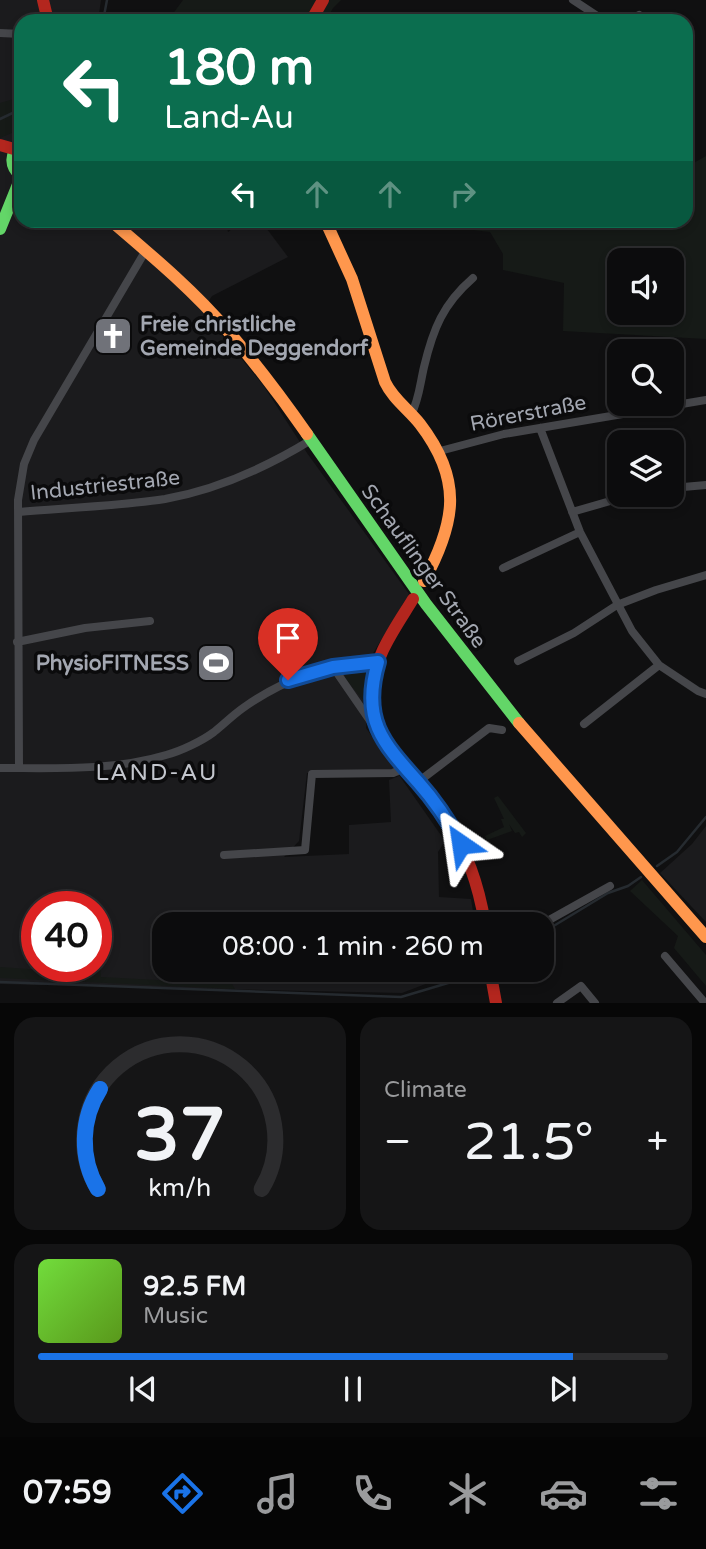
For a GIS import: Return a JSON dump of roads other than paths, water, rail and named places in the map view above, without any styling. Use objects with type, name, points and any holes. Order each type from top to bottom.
[{"type":"main road","points":[[0,145],[12,151],[14,168]]},
{"type":"main road","points":[[0,229],[14,194]]},
{"type":"main road","name":"Schauflinger Straße","points":[[120,228],[197,297],[226,329],[275,390],[426,604],[516,719],[706,937]]},
{"type":"main road","points":[[329,228],[353,285],[385,382],[397,401],[440,450],[447,472],[452,515],[449,528],[424,581]]},
{"type":"main road","points":[[413,599],[378,662],[372,691],[374,715],[386,746],[436,804],[461,844],[478,887],[483,912]]},
{"type":"main road","points":[[492,982],[496,1003]]},
{"type":"street","points":[[573,0],[594,14]]},
{"type":"street","name":"Industriestraße","points":[[19,768],[18,500],[24,464],[67,381],[146,250]]},
{"type":"street","points":[[411,415],[417,404],[438,318],[473,278]]},
{"type":"street","name":"Rörerstraße","points":[[440,450],[540,428],[706,400]]},
{"type":"street","points":[[540,428],[580,531],[617,605],[646,651],[659,665],[706,694]]},
{"type":"street","name":"Industriestraße","points":[[19,512],[136,502],[180,495],[227,481],[270,463],[310,440]]},
{"type":"street","points":[[684,487],[706,485]]},
{"type":"street","points":[[572,512],[607,502]]},
{"type":"street","points":[[503,568],[580,531]]},
{"type":"street","points":[[518,661],[575,633],[617,605],[706,575]]},
{"type":"street","points":[[17,642],[86,628],[150,621]]},
{"type":"street","points":[[0,768],[113,765],[167,755],[211,734],[240,710],[288,680],[333,667],[378,662]]},
{"type":"street","points":[[584,724],[659,665]]},
{"type":"street","points":[[333,667],[379,732]]},
{"type":"street","points":[[418,782],[489,728],[502,730]]},
{"type":"street","points":[[224,855],[305,850],[312,774],[393,773],[404,768]]},
{"type":"street","points":[[554,917],[610,886]]},
{"type":"street","points":[[665,957],[705,1003]]},
{"type":"street","points":[[557,1003],[581,986],[595,1003]]},
{"type":"waterway","points":[[104,14],[107,0]]},
{"type":"waterway","points":[[0,119],[14,112]]},
{"type":"waterway","points":[[657,866],[677,852],[706,817]]},
{"type":"waterway","points":[[554,926],[608,893],[628,886],[641,877]]},
{"type":"waterway","points":[[0,982],[401,997],[450,982]]},
{"type":"place","name":"Freie christliche Gemeinde Deggendorf","points":[[113,336]]},
{"type":"place","name":"PhysioFITNESS","points":[[216,663]]},
{"type":"district","name":"LAND-AU","points":[[157,772]]}]
